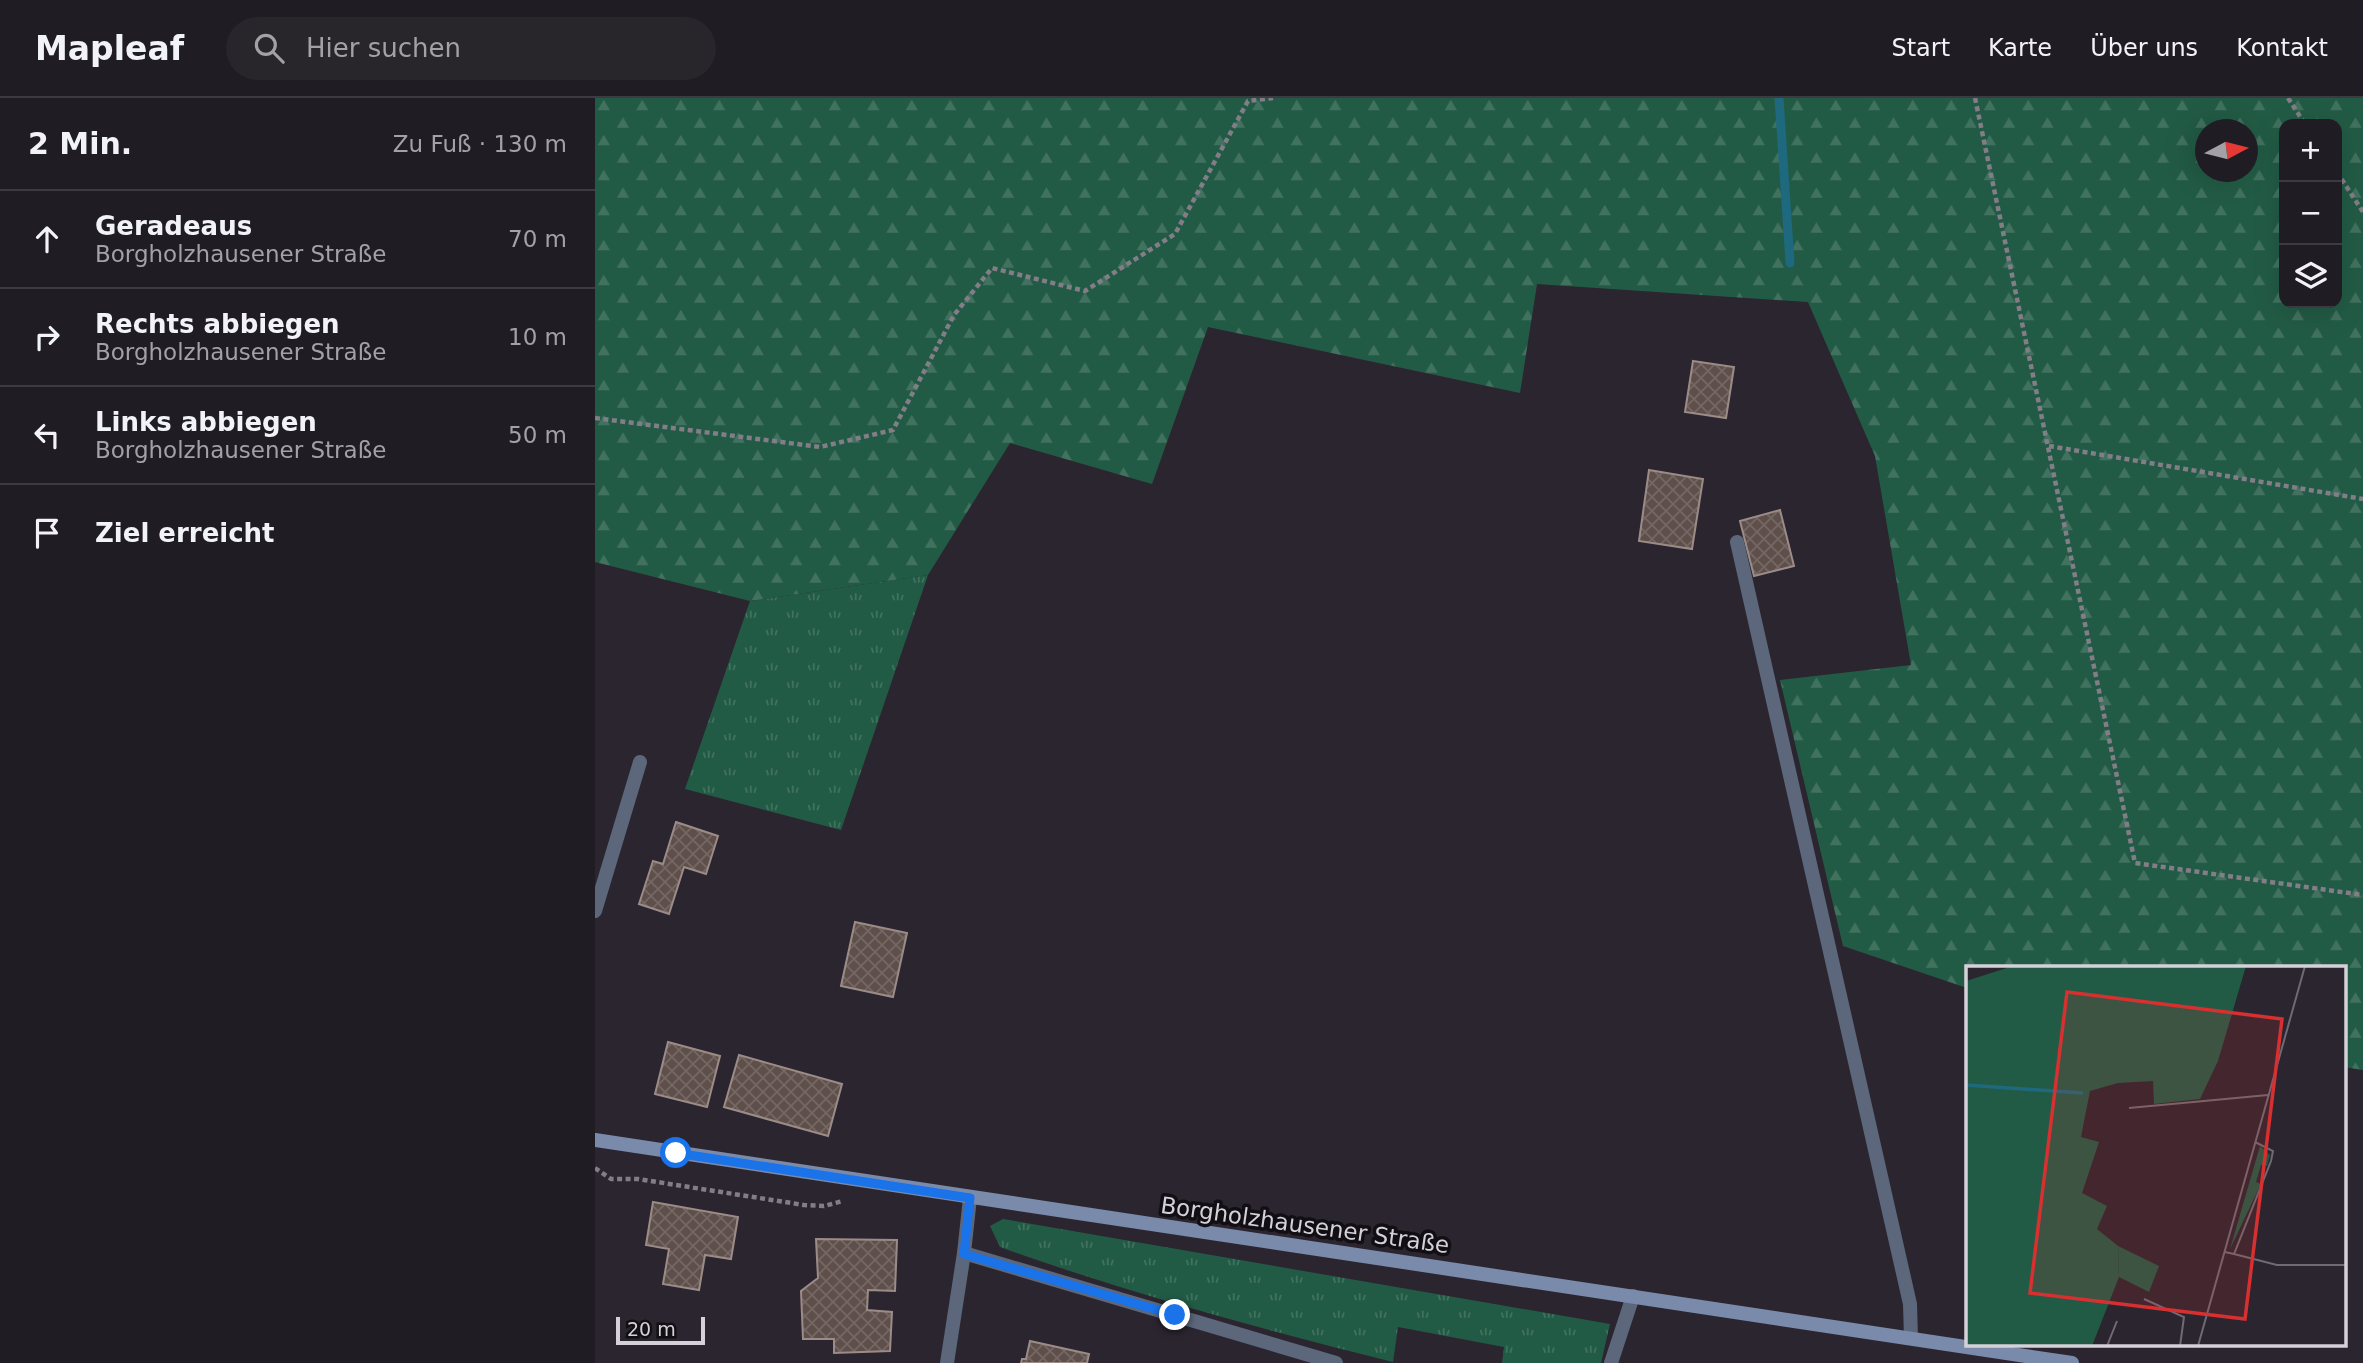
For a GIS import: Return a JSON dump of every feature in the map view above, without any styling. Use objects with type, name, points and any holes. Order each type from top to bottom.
[{"type":"main road","name":"Borgholzhausener Straße","points":[[595,1140],[2072,1363]]},
{"type":"street","points":[[1737,542],[1910,1304],[1910,1338]]},
{"type":"street","points":[[595,911],[640,762]]},
{"type":"street","points":[[947,1363],[970,1198]]},
{"type":"street","points":[[964,1254],[1336,1363]]},
{"type":"street","points":[[1611,1363],[1633,1296]]},
{"type":"path","points":[[595,418],[820,447],[893,430],[954,314],[992,268],[1085,290],[1175,234],[1248,101],[1273,98]]},
{"type":"path","points":[[1975,98],[2135,863],[2363,895]]},
{"type":"path","points":[[2288,98],[2302,119]]},
{"type":"path","points":[[2342,180],[2363,212]]},
{"type":"path","points":[[2049,446],[2363,499]]},
{"type":"path","points":[[595,1168],[611,1179],[638,1179],[804,1205],[824,1206],[852,1202]]},
{"type":"green space","points":[[595,98],[2363,98],[2363,1070],[2345,1067],[2345,966],[1966,966],[1966,988],[1843,946],[1780,680],[1911,665],[1875,456],[1808,302],[1537,284],[1520,393],[1208,327],[1152,484],[1010,443],[928,575],[750,601],[595,562]]},
{"type":"green space","points":[[928,575],[841,830],[685,789],[750,601]]},
{"type":"green space","points":[[1003,1219],[1610,1324],[1601,1363],[1502,1363],[1504,1347],[1398,1327],[1393,1362],[1195,1309],[1000,1247],[990,1226]]},
{"type":"building","points":[[1693,361],[1734,367],[1726,418],[1685,412]]},
{"type":"building","points":[[1649,470],[1703,479],[1692,549],[1639,541]]},
{"type":"building","points":[[1780,510],[1794,566],[1754,576],[1740,521]]},
{"type":"building","points":[[676,822],[718,836],[706,874],[684,867],[669,914],[639,904],[653,861],[663,864]]},
{"type":"building","points":[[855,922],[907,933],[893,997],[841,986]]},
{"type":"building","points":[[668,1042],[720,1056],[707,1107],[655,1094]]},
{"type":"building","points":[[739,1055],[842,1084],[828,1136],[724,1107]]},
{"type":"building","points":[[653,1202],[738,1217],[731,1259],[705,1255],[699,1290],[663,1284],[669,1249],[646,1245]]},
{"type":"building","points":[[816,1239],[897,1240],[895,1291],[868,1290],[867,1310],[892,1312],[890,1351],[834,1353],[834,1339],[803,1339],[801,1291],[818,1278]]},
{"type":"building","points":[[1030,1341],[1089,1354],[1087,1363],[1021,1363],[1022,1359],[1026,1359]]},
{"type":"waterway","points":[[1779,98],[1790,263]]},
{"type":"route","points":[[676,1153],[970,1198],[964,1254],[1175,1315]]}]
